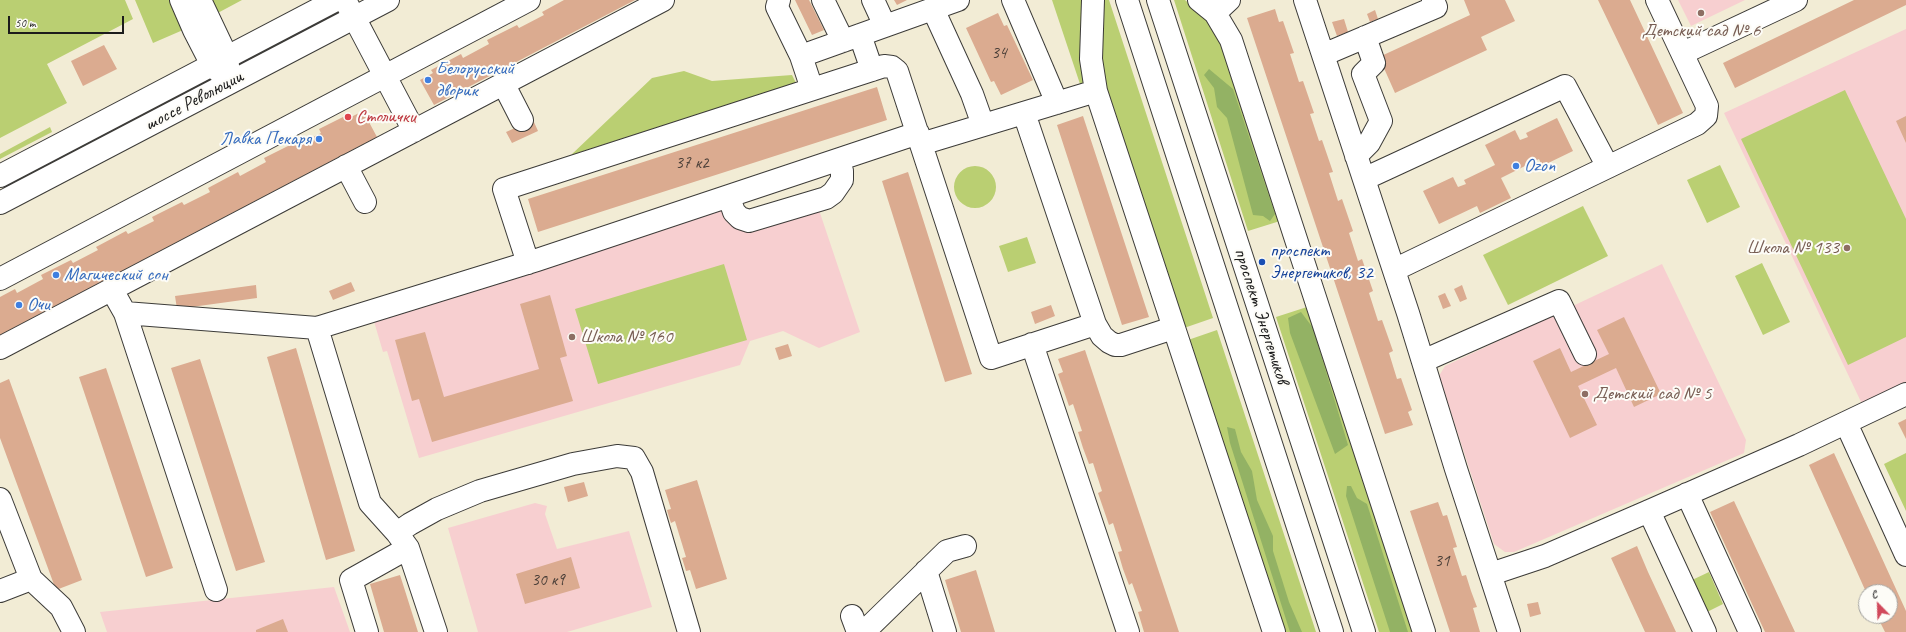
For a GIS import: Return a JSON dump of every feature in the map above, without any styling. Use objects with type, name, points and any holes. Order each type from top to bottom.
[{"type":"main road","points":[[181,0],[220,61],[230,82]]},
{"type":"main road","points":[[200,0],[220,61]]},
{"type":"main road","name":"шоссе Революции","points":[[0,176],[336,0]]},
{"type":"main road","name":"шоссе Революции","points":[[0,203],[230,82],[350,9],[388,0]]},
{"type":"main road","points":[[0,279],[529,0]]},
{"type":"main road","points":[[0,348],[662,0]]},
{"type":"main road","points":[[780,0],[777,7],[801,56],[812,89]]},
{"type":"main road","points":[[823,0],[852,38],[872,70]]},
{"type":"main road","points":[[873,0],[885,26]]},
{"type":"main road","points":[[1013,0],[1057,103]]},
{"type":"main road","points":[[1093,0],[1091,59],[1096,91],[1274,632]]},
{"type":"main road","name":"проспект Энергетиков","points":[[1126,0],[1332,632]]},
{"type":"main road","name":"проспект Энергетиков","points":[[1158,0],[1364,632]]},
{"type":"main road","points":[[1304,0],[1394,270],[1509,632]]},
{"type":"main road","points":[[1323,55],[1436,7],[1433,0]]},
{"type":"main road","points":[[1394,270],[1697,124],[1706,116],[1707,106],[1657,0]]},
{"type":"main road","points":[[1683,53],[1796,0]]},
{"type":"main road","points":[[801,56],[948,3],[972,94],[983,125]]},
{"type":"main road","points":[[1214,4],[1231,40],[1424,632]]},
{"type":"main road","points":[[350,9],[414,131]]},
{"type":"main road","points":[[1356,156],[1369,143],[1381,121],[1363,74],[1374,63],[1365,38]]},
{"type":"main road","points":[[528,263],[504,189],[884,66],[892,67],[896,71],[920,139],[991,358],[1095,324]]},
{"type":"main road","points":[[504,84],[522,120]]},
{"type":"main road","points":[[1364,180],[1565,86],[1608,167]]},
{"type":"main road","points":[[125,313],[317,328],[528,263],[839,161],[920,139],[983,125],[1096,91]]},
{"type":"main road","points":[[1024,113],[1095,324],[1102,336],[1108,342],[1115,345],[1121,345],[1173,328]]},
{"type":"main road","points":[[729,197],[734,212],[740,218],[749,221],[826,198],[833,193],[842,180],[842,171],[839,161]]},
{"type":"main road","points":[[346,166],[365,202]]},
{"type":"main road","points":[[112,290],[125,313],[216,590]]},
{"type":"main road","points":[[1423,361],[1559,301],[1585,354]]},
{"type":"main road","points":[[317,328],[370,503],[403,540],[436,632]]},
{"type":"main road","points":[[1032,344],[1128,632]]},
{"type":"main road","points":[[1491,574],[1545,556],[1649,511],[1846,423],[1906,394]]},
{"type":"main road","points":[[1846,423],[1906,555]]},
{"type":"main road","points":[[367,632],[351,580],[403,540],[410,524],[437,509],[480,491],[573,464],[617,456],[634,458],[642,472],[689,632]]},
{"type":"main road","points":[[1687,494],[1750,632]]},
{"type":"main road","points":[[0,499],[31,579],[61,607],[74,632]]},
{"type":"main road","points":[[1649,511],[1705,632]]},
{"type":"main road","points":[[852,616],[858,632],[869,627],[947,551],[965,546]]},
{"type":"main road","points":[[926,571],[945,632]]},
{"type":"main road","points":[[0,591],[31,579]]},
{"type":"shaded area","name":"Детский сад № 6","points":[[1678,0],[1745,0],[1691,26]]},
{"type":"shaded area","name":"Школа № 133","points":[[1906,29],[1906,383],[1862,404],[1724,113]]},
{"type":"shaded area","name":"Школа № 160","points":[[818,207],[860,332],[819,348],[783,331],[750,341],[740,365],[419,458],[387,351],[383,352],[373,318],[721,208],[727,219]]},
{"type":"shaded area","name":"Детский сад № 5","points":[[1662,264],[1746,440],[1744,453],[1514,552],[1505,552],[1494,544],[1439,376],[1445,366]]},
{"type":"shaded area","points":[[535,503],[547,506],[545,514],[557,549],[629,531],[652,607],[567,632],[478,632],[448,528]]},
{"type":"shaded area","points":[[334,587],[350,632],[107,632],[100,612]]},
{"type":"green space","points":[[0,0],[125,0],[133,19],[47,64],[67,103],[0,138]]},
{"type":"green space","points":[[135,0],[170,0],[183,30],[153,43]]},
{"type":"green space","points":[[207,0],[242,0],[214,15]]},
{"type":"green space","points":[[1052,0],[1084,0],[1085,83],[1080,84]]},
{"type":"green space","points":[[1102,0],[1109,0],[1213,318],[1184,328],[1104,86],[1101,56]]},
{"type":"green space","points":[[1174,0],[1185,0],[1192,6],[1209,23],[1222,43],[1280,221],[1248,231]]},
{"type":"green space","points":[[1209,69],[1233,89],[1275,214],[1270,221],[1263,216],[1253,215],[1227,118],[1217,107],[1214,88],[1204,75]]},
{"type":"green space","points":[[684,71],[712,81],[792,75],[796,83],[571,155],[652,78]]},
{"type":"green space","name":"Школа № 133","points":[[1845,90],[1906,219],[1906,337],[1848,365],[1741,139]]},
{"type":"green space","points":[[50,127],[52,132],[0,159],[0,154]]},
{"type":"green space","points":[[1720,165],[1740,207],[1707,223],[1687,180]]},
{"type":"green space","points":[[975,166],[990,172],[996,187],[990,202],[975,208],[960,202],[954,187],[960,172]]},
{"type":"green space","points":[[1583,206],[1608,256],[1508,305],[1483,255]]},
{"type":"green space","points":[[1027,237],[1036,263],[1008,272],[999,246]]},
{"type":"green space","points":[[1762,263],[1790,322],[1763,335],[1735,276]]},
{"type":"green space","points":[[724,264],[747,340],[598,384],[575,309]]},
{"type":"green space","points":[[1307,307],[1414,632],[1379,632],[1276,317]]},
{"type":"green space","points":[[1301,312],[1313,328],[1348,445],[1335,454],[1290,333],[1288,318]]},
{"type":"green space","points":[[1217,330],[1316,632],[1284,632],[1188,340]]},
{"type":"green space","points":[[1227,427],[1235,429],[1241,452],[1252,471],[1257,500],[1273,536],[1273,551],[1289,602],[1302,632],[1290,632],[1230,443]]},
{"type":"green space","points":[[1906,453],[1906,511],[1884,464]]},
{"type":"green space","points":[[1347,486],[1351,486],[1357,498],[1367,504],[1408,632],[1390,632],[1346,496]]},
{"type":"green space","points":[[1709,572],[1723,604],[1705,613],[1690,581]]},
{"type":"building","points":[[564,0],[635,0],[434,105],[420,80],[433,73],[431,70],[461,54],[463,58],[489,44],[487,40],[517,25],[519,28],[544,15],[542,12]]},
{"type":"building","points":[[795,0],[809,0],[824,30],[812,35]]},
{"type":"building","points":[[894,0],[907,0],[897,5]]},
{"type":"building","points":[[1464,0],[1505,0],[1515,21],[1481,37],[1487,50],[1395,93],[1379,57],[1470,15]]},
{"type":"building","points":[[1598,0],[1630,0],[1683,113],[1658,125]]},
{"type":"building","points":[[1854,0],[1906,0],[1906,5],[1735,88],[1723,63]]},
{"type":"building","points":[[1275,9],[1279,22],[1283,21],[1294,53],[1290,54],[1299,82],[1303,81],[1314,113],[1310,114],[1319,141],[1322,140],[1333,172],[1329,173],[1338,201],[1342,199],[1353,231],[1349,233],[1358,261],[1362,259],[1373,291],[1369,293],[1378,321],[1382,320],[1393,351],[1389,353],[1397,379],[1401,378],[1412,410],[1408,412],[1413,425],[1385,434],[1247,18]]},
{"type":"building","points":[[1375,10],[1378,19],[1370,22],[1367,14]]},
{"type":"building","points":[[998,13],[1004,26],[1007,25],[1033,80],[1001,95],[994,81],[991,82],[966,28]]},
{"type":"building","points":[[1344,19],[1348,32],[1337,36],[1332,22]]},
{"type":"building","points":[[104,45],[117,69],[83,86],[71,61]]},
{"type":"building","points":[[877,87],[887,120],[538,232],[528,199]]},
{"type":"building","points":[[363,111],[377,137],[0,335],[0,297],[15,289],[17,293],[43,279],[41,275],[71,260],[73,263],[98,250],[96,247],[126,231],[128,234],[154,221],[152,217],[182,202],[184,205],[210,192],[208,188],[238,172],[240,176],[266,162],[264,158],[294,143],[296,146],[321,133],[319,129],[349,114],[351,117]]},
{"type":"building","points":[[1083,116],[1149,317],[1122,325],[1057,125]]},
{"type":"building","points":[[1906,116],[1906,143],[1896,121]]},
{"type":"building","points":[[1557,118],[1573,151],[1542,166],[1539,159],[1501,178],[1511,198],[1480,213],[1477,206],[1439,224],[1423,191],[1453,177],[1458,187],[1466,184],[1464,180],[1495,165],[1485,145],[1515,130],[1520,140],[1528,137],[1526,133]]},
{"type":"building","points":[[533,120],[538,131],[512,143],[506,132]]},
{"type":"building","points":[[908,172],[972,374],[945,382],[882,181]]},
{"type":"building","points":[[351,282],[355,291],[333,300],[329,291]]},
{"type":"building","points":[[256,285],[257,298],[177,309],[175,296]]},
{"type":"building","points":[[1462,285],[1467,299],[1460,302],[1454,289]]},
{"type":"building","points":[[1445,293],[1451,306],[1443,309],[1438,296]]},
{"type":"building","points":[[550,295],[567,356],[560,358],[573,401],[432,442],[419,399],[412,401],[395,340],[425,332],[444,397],[539,369],[520,304]]},
{"type":"building","points":[[1051,305],[1055,316],[1035,324],[1031,312]]},
{"type":"building","points":[[1624,317],[1661,394],[1634,407],[1616,368],[1578,386],[1597,425],[1570,438],[1533,361],[1560,348],[1571,372],[1609,354],[1597,330]]},
{"type":"building","points":[[788,344],[792,356],[779,360],[775,348]]},
{"type":"building","points":[[296,348],[355,551],[326,560],[267,357]]},
{"type":"building","points":[[1085,350],[1179,632],[1144,632],[1138,612],[1142,611],[1132,583],[1129,585],[1123,569],[1118,552],[1122,551],[1113,523],[1109,525],[1098,493],[1102,491],[1093,463],[1089,464],[1078,432],[1082,431],[1073,404],[1069,406],[1058,374],[1063,372],[1058,359]]},
{"type":"building","points":[[200,359],[265,562],[236,571],[171,368]]},
{"type":"building","points":[[106,368],[173,568],[146,577],[79,377]]},
{"type":"building","points":[[9,379],[82,580],[56,590],[0,438],[0,383]]},
{"type":"building","points":[[1906,419],[1906,439],[1898,423]]},
{"type":"building","points":[[1834,453],[1894,584],[1862,584],[1809,465]]},
{"type":"building","points":[[697,480],[727,579],[696,589],[690,570],[686,571],[682,558],[686,557],[675,521],[671,523],[669,517],[667,510],[671,509],[665,490]]},
{"type":"building","points":[[584,482],[588,496],[568,502],[564,487]]},
{"type":"building","points":[[1734,501],[1795,632],[1765,632],[1710,512]]},
{"type":"building","points":[[1438,502],[1443,516],[1447,515],[1457,547],[1453,548],[1462,576],[1466,575],[1477,607],[1473,608],[1480,632],[1450,632],[1410,511]]},
{"type":"building","points":[[1637,546],[1676,632],[1645,632],[1611,558]]},
{"type":"building","points":[[571,557],[580,588],[525,604],[516,574]]},
{"type":"building","points":[[976,570],[995,632],[961,632],[945,580]]},
{"type":"building","points":[[400,575],[418,632],[384,632],[370,584]]},
{"type":"building","points":[[1898,593],[1906,611],[1906,632],[1885,632],[1881,624],[1898,624]]},
{"type":"building","points":[[1538,602],[1541,614],[1530,617],[1527,604]]},
{"type":"building","points":[[283,619],[288,632],[256,632],[256,630]]},
{"type":"place","name":"Детский сад № 6","points":[[1701,13]]},
{"type":"place","name":"Белорусский дворик","points":[[428,80]]},
{"type":"place","name":"Столички","points":[[348,117]]},
{"type":"place","name":"Лавка Пекаря","points":[[319,139]]},
{"type":"place","name":"Ozon","points":[[1516,166]]},
{"type":"place","name":"Школа № 133","points":[[1847,248]]},
{"type":"place","name":"проспект Энергетиков, 32","points":[[1262,262]]},
{"type":"place","name":"Магический сон","points":[[56,275]]},
{"type":"place","name":"Очи","points":[[19,305]]},
{"type":"place","name":"Школа № 160","points":[[572,337]]},
{"type":"place","name":"Детский сад № 5","points":[[1585,394]]}]
